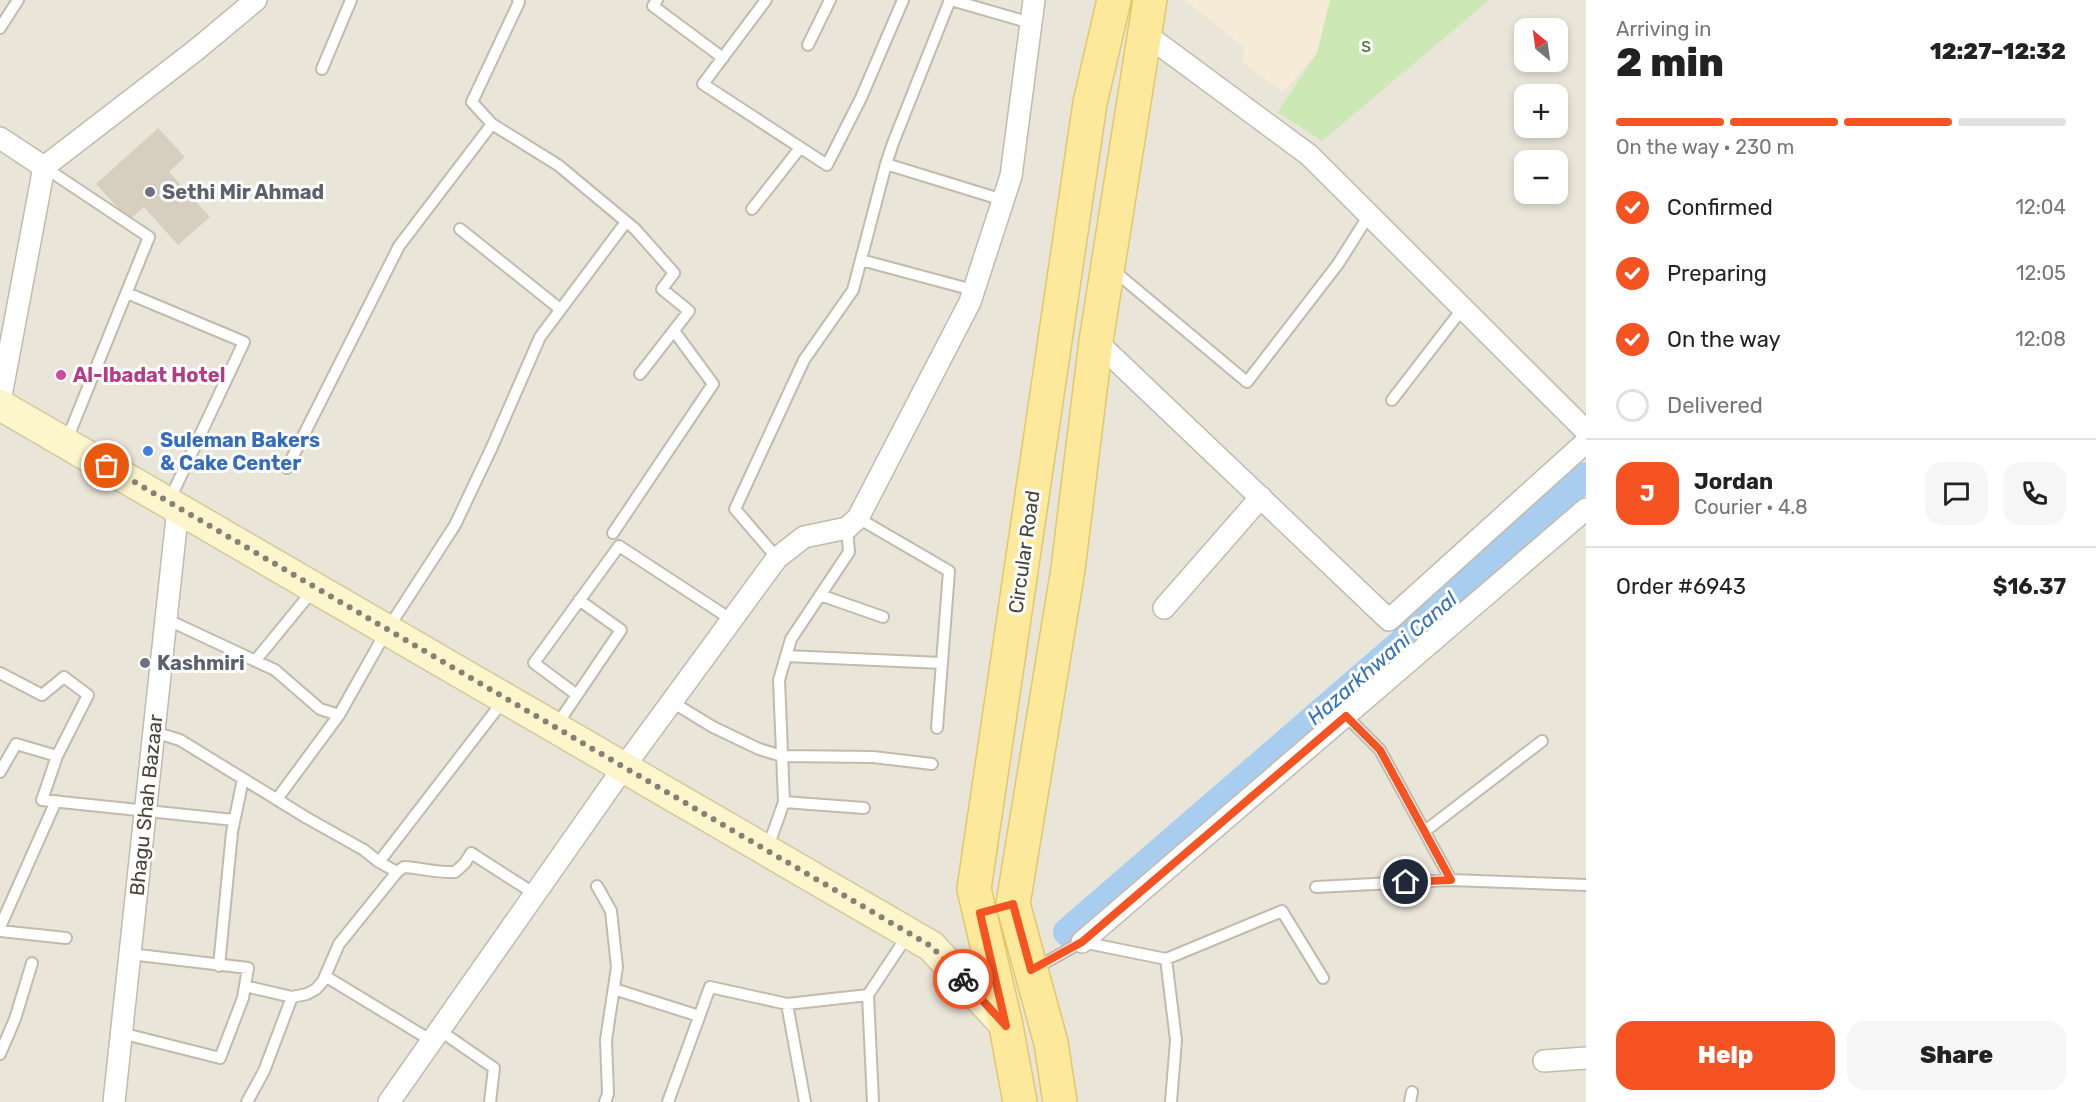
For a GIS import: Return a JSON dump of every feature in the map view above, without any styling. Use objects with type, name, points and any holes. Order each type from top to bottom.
[{"type":"main road","name":"Circular Road","points":[[1020,1102],[1006,1026],[974,889],[1090,103],[1114,0]]},
{"type":"main road","points":[[1060,1102],[1051,1043],[1013,904],[1068,569],[1096,341],[1150,0]]},
{"type":"main road","points":[[0,403],[931,946],[1006,1026],[1041,1009]]},
{"type":"main road","points":[[980,913],[1013,904]]},
{"type":"street","points":[[389,1102],[624,768],[777,558],[804,537],[853,523],[963,316],[974,290],[1011,176],[1034,0]]},
{"type":"street","points":[[0,403],[44,167],[196,50],[253,1]]},
{"type":"street","points":[[1144,33],[1309,155],[1586,431]]},
{"type":"street","points":[[0,138],[44,167]]},
{"type":"street","points":[[1096,341],[1389,620],[1586,442]]},
{"type":"street","points":[[1164,608],[1261,497]]},
{"type":"street","name":"Bhagu Shah Bazaar","points":[[114,1102],[166,619],[173,505]]},
{"type":"street","points":[[1082,942],[1586,509]]},
{"type":"street","points":[[1544,1061],[1586,1058]]},
{"type":"lane","points":[[0,28],[18,0]]},
{"type":"lane","points":[[322,69],[351,0]]},
{"type":"lane","points":[[518,0],[472,102],[492,124],[558,165],[635,229],[674,273],[662,289],[689,311],[640,374]]},
{"type":"lane","points":[[657,0],[653,6],[723,58]]},
{"type":"lane","points":[[766,0],[703,84],[827,165],[861,98],[903,0]]},
{"type":"lane","points":[[808,45],[830,0]]},
{"type":"lane","points":[[777,558],[735,509],[804,360],[853,290],[893,143],[950,0],[1031,23]]},
{"type":"lane","points":[[287,468],[399,246],[492,124]]},
{"type":"lane","points":[[752,209],[800,148]]},
{"type":"lane","points":[[886,164],[1003,200]]},
{"type":"lane","points":[[44,167],[149,237],[66,443]]},
{"type":"lane","points":[[1108,266],[1247,382],[1338,264],[1370,215]]},
{"type":"lane","points":[[277,799],[339,715],[387,630],[455,525],[540,336],[626,222]]},
{"type":"lane","points":[[460,229],[560,309]]},
{"type":"lane","points":[[861,260],[974,290]]},
{"type":"lane","points":[[127,293],[244,342],[173,505]]},
{"type":"lane","points":[[1392,400],[1463,308]]},
{"type":"lane","points":[[614,533],[713,384],[674,331]]},
{"type":"lane","points":[[766,850],[784,802],[779,680],[791,639],[849,552],[853,523],[949,571],[937,728]]},
{"type":"lane","points":[[577,695],[534,663],[619,546],[732,620]]},
{"type":"lane","points":[[255,661],[316,588]]},
{"type":"lane","points":[[820,595],[883,617]]},
{"type":"lane","points":[[555,727],[621,630],[579,600]]},
{"type":"lane","points":[[166,619],[275,670],[320,709],[339,715]]},
{"type":"lane","points":[[786,656],[942,663]]},
{"type":"lane","points":[[0,673],[42,695],[64,676],[88,695],[57,756],[42,800],[234,820]]},
{"type":"lane","points":[[379,862],[505,698]]},
{"type":"lane","points":[[672,702],[712,727],[759,749],[782,756],[873,757],[932,764]]},
{"type":"lane","points":[[1346,716],[1380,750],[1451,880]]},
{"type":"lane","points":[[154,732],[180,740],[397,872]]},
{"type":"lane","points":[[1425,831],[1542,741]]},
{"type":"lane","points":[[0,772],[16,744],[57,756]]},
{"type":"lane","points":[[219,966],[234,820],[243,778]]},
{"type":"lane","points":[[56,801],[0,929],[66,939]]},
{"type":"lane","points":[[784,802],[864,808]]},
{"type":"lane","points":[[245,986],[292,997],[307,994],[316,989],[325,976],[339,944],[397,872],[404,867],[424,868],[438,873],[455,872],[465,863],[471,853],[535,894]]},
{"type":"lane","points":[[1316,887],[1451,880],[1586,885]]},
{"type":"lane","points":[[597,886],[611,910],[617,967],[606,1040],[608,1094],[606,1102]]},
{"type":"lane","points":[[1031,970],[1082,942],[1166,959],[1282,911],[1323,978]]},
{"type":"lane","points":[[873,1102],[868,995],[909,933]]},
{"type":"lane","points":[[122,1033],[220,1058],[243,998],[248,968],[130,954]]},
{"type":"lane","points":[[1166,959],[1176,1040],[1172,1102]]},
{"type":"lane","points":[[0,1054],[15,1019],[32,963]]},
{"type":"lane","points":[[325,976],[494,1068],[490,1102]]},
{"type":"lane","points":[[668,1102],[710,987],[787,1004],[868,995]]},
{"type":"lane","points":[[614,989],[699,1016]]},
{"type":"lane","points":[[247,1102],[264,1071],[292,997]]},
{"type":"lane","points":[[787,1004],[805,1102]]},
{"type":"shaded area","points":[[0,0],[1586,0],[1586,1102],[0,1102]]},
{"type":"shaded area","name":"s","points":[[1185,0],[1332,0],[1317,53],[1283,92],[1241,61],[1245,48]]},
{"type":"green space","name":"s","points":[[1330,0],[1489,0],[1322,141],[1278,112],[1317,53]]},
{"type":"building","points":[[158,128],[185,157],[169,172],[210,217],[178,245],[144,207],[129,220],[96,184]]},
{"type":"waterway","name":"Hazarkhwani Canal","points":[[1067,932],[1422,625],[1586,476]]},
{"type":"way so far","points":[[107,466],[931,946],[963,979]]},
{"type":"place","name":"Sethi Mir Ahmad","points":[[150,192]]},
{"type":"place","name":"Al-Ibadat Hotel","points":[[61,375]]},
{"type":"place","name":"Suleman Bakers & Cake Center","points":[[148,451]]},
{"type":"place","name":"Kashmiri","points":[[145,663]]},
{"type":"route","points":[[963,979],[1006,1026],[980,913],[1013,904],[1031,970],[1082,942],[1346,716],[1380,750],[1451,880],[1406,882]]}]
